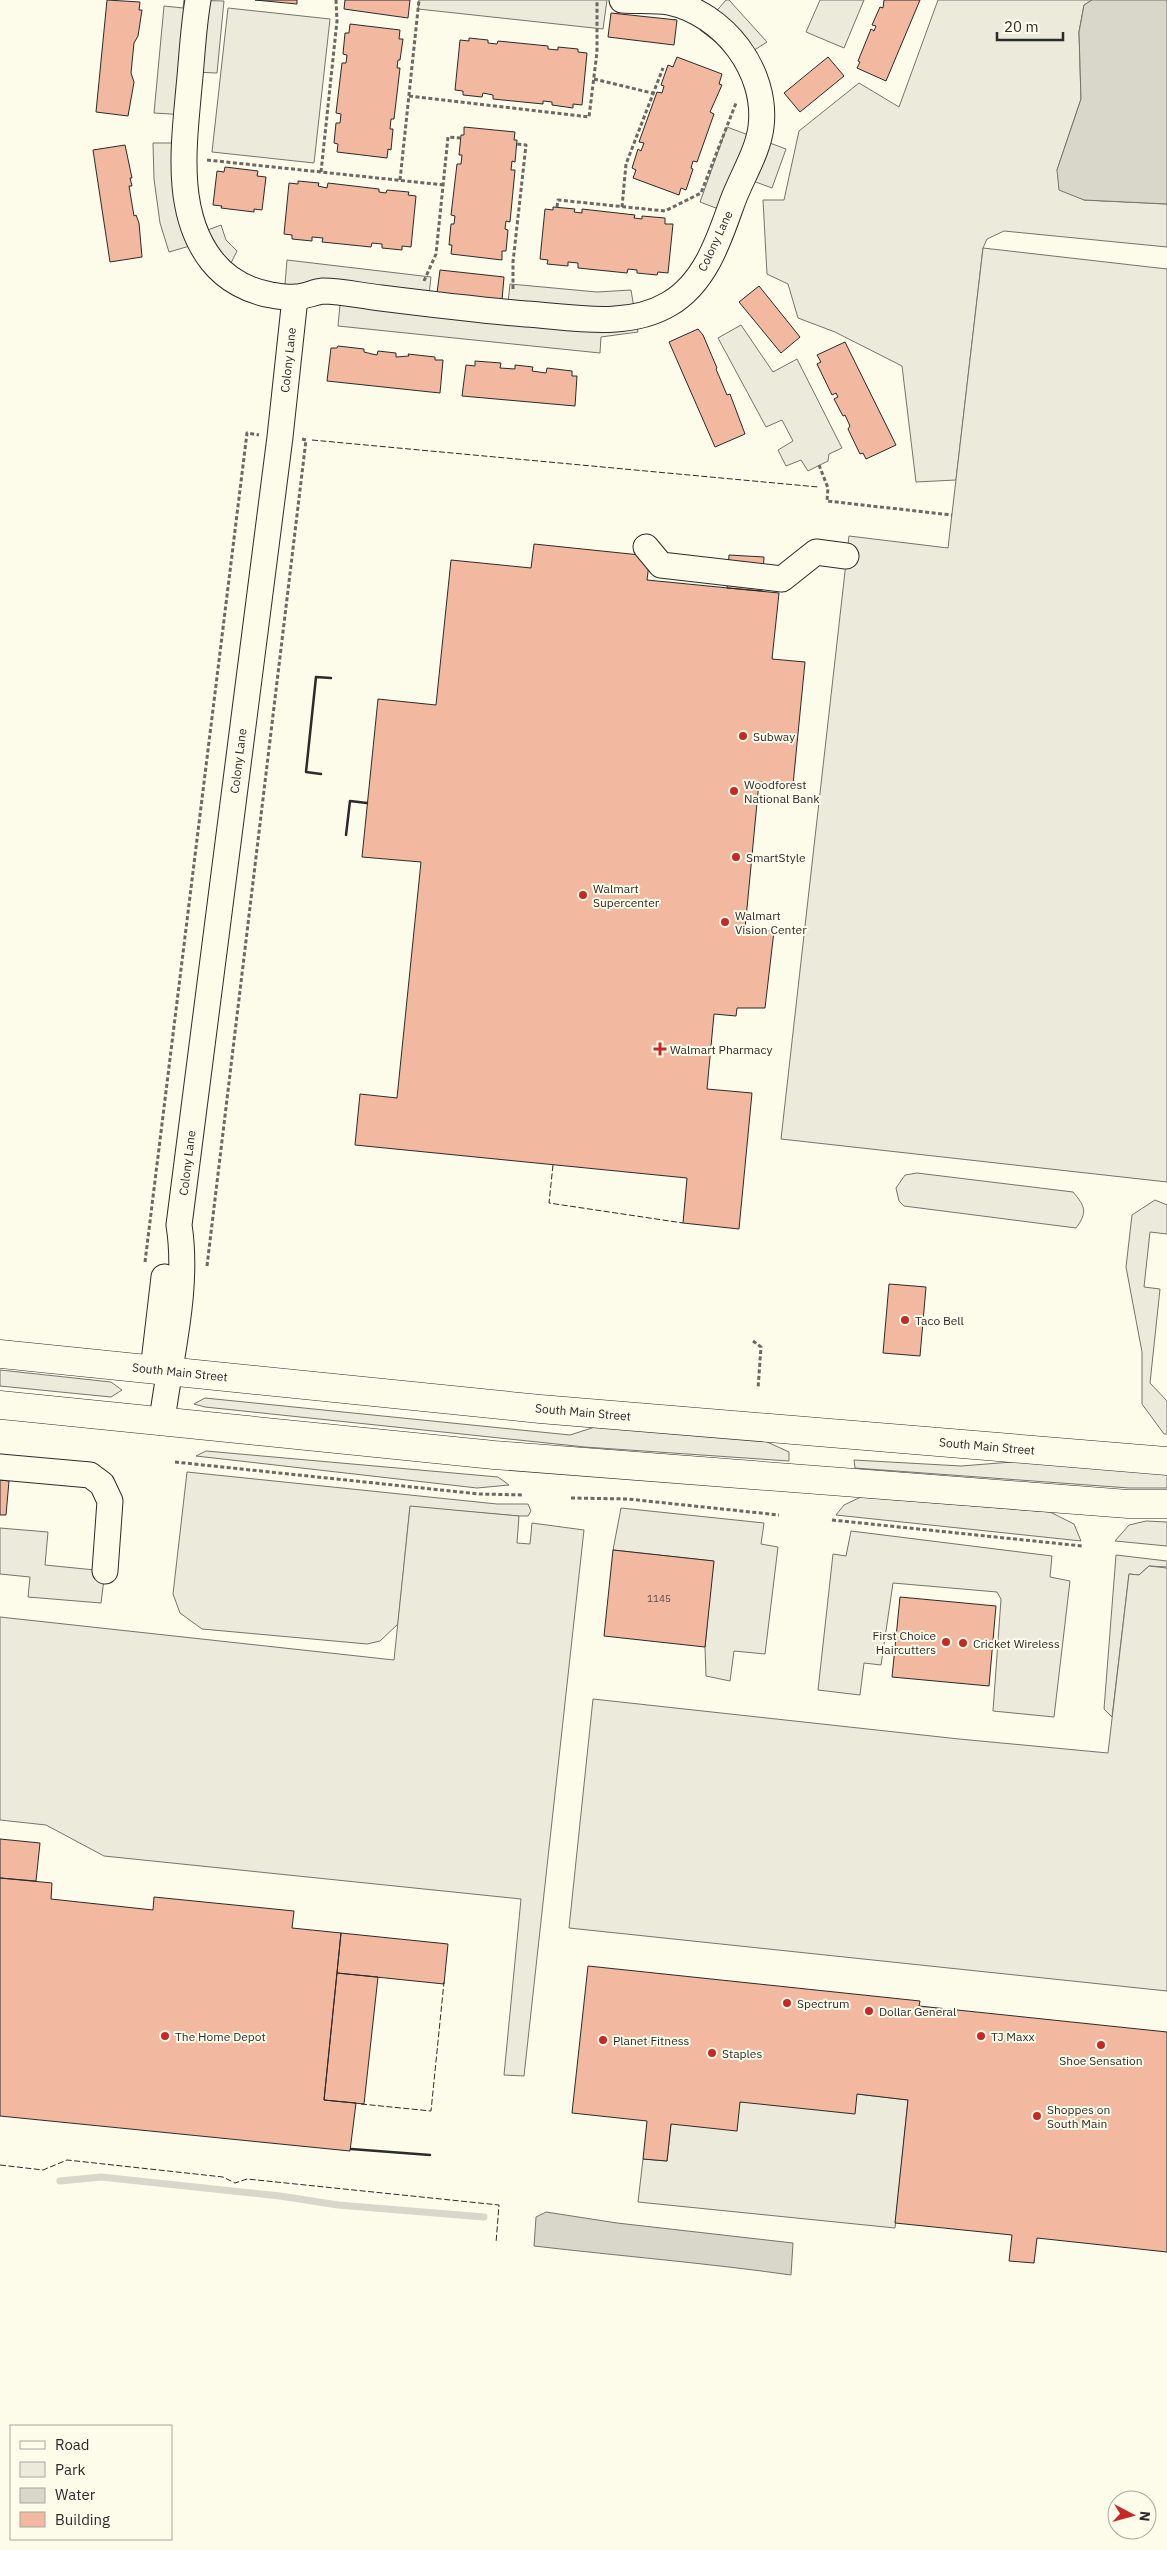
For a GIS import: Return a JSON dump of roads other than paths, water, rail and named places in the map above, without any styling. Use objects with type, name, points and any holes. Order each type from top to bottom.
[{"type":"main road","name":"South Main Street","points":[[0,1354],[550,1410],[1167,1461]]},
{"type":"main road","points":[[0,1405],[503,1456],[1119,1504],[1167,1504]]},
{"type":"street","name":"Colony Lane","points":[[198,0],[184,160],[191,218],[200,242],[213,263],[225,275],[247,288],[272,296],[295,298],[322,291],[415,303],[597,319],[631,317],[650,313],[684,293],[698,278],[711,256],[759,138],[762,112],[756,78],[739,48],[714,25],[700,16],[668,2],[622,0]]},
{"type":"street","name":"Colony Lane","points":[[162,1420],[161,1370],[176,1326],[183,1251],[179,1225],[280,437],[295,298]]},
{"type":"street","points":[[646,547],[661,564],[782,579],[816,552],[846,556]]},
{"type":"street","points":[[0,1467],[90,1475],[102,1484],[110,1501],[105,1571]]},
{"type":"water","points":[[1092,0],[1167,0],[1167,204],[1084,200],[1059,190],[1057,170],[1081,99],[1079,32],[1084,5]]},
{"type":"water","points":[[546,2212],[617,2223],[793,2243],[791,2275],[534,2246],[536,2217]]},
{"type":"waterway","points":[[60,2181],[101,2177],[280,2196],[338,2205],[484,2217]]},
{"type":"place","name":"Subway","points":[[743,736]]},
{"type":"place","name":"Woodforest National Bank","points":[[734,791]]},
{"type":"place","name":"SmartStyle","points":[[736,857]]},
{"type":"place","name":"Walmart Supercenter","points":[[583,895]]},
{"type":"place","name":"Walmart Vision Center","points":[[725,922]]},
{"type":"place","name":"Walmart Pharmacy","points":[[660,1049]]},
{"type":"place","name":"Taco Bell","points":[[905,1320]]},
{"type":"place","name":"First Choice Haircutters","points":[[946,1642]]},
{"type":"place","name":"Cricket Wireless","points":[[963,1643]]},
{"type":"place","name":"Spectrum","points":[[787,2003]]},
{"type":"place","name":"Dollar General","points":[[869,2011]]},
{"type":"place","name":"The Home Depot","points":[[165,2036]]},
{"type":"place","name":"TJ Maxx","points":[[981,2036]]},
{"type":"place","name":"Planet Fitness","points":[[603,2040]]},
{"type":"place","name":"Shoe Sensation","points":[[1101,2045]]},
{"type":"place","name":"Staples","points":[[712,2053]]},
{"type":"place","name":"Shoppes on South Main","points":[[1037,2116]]}]
